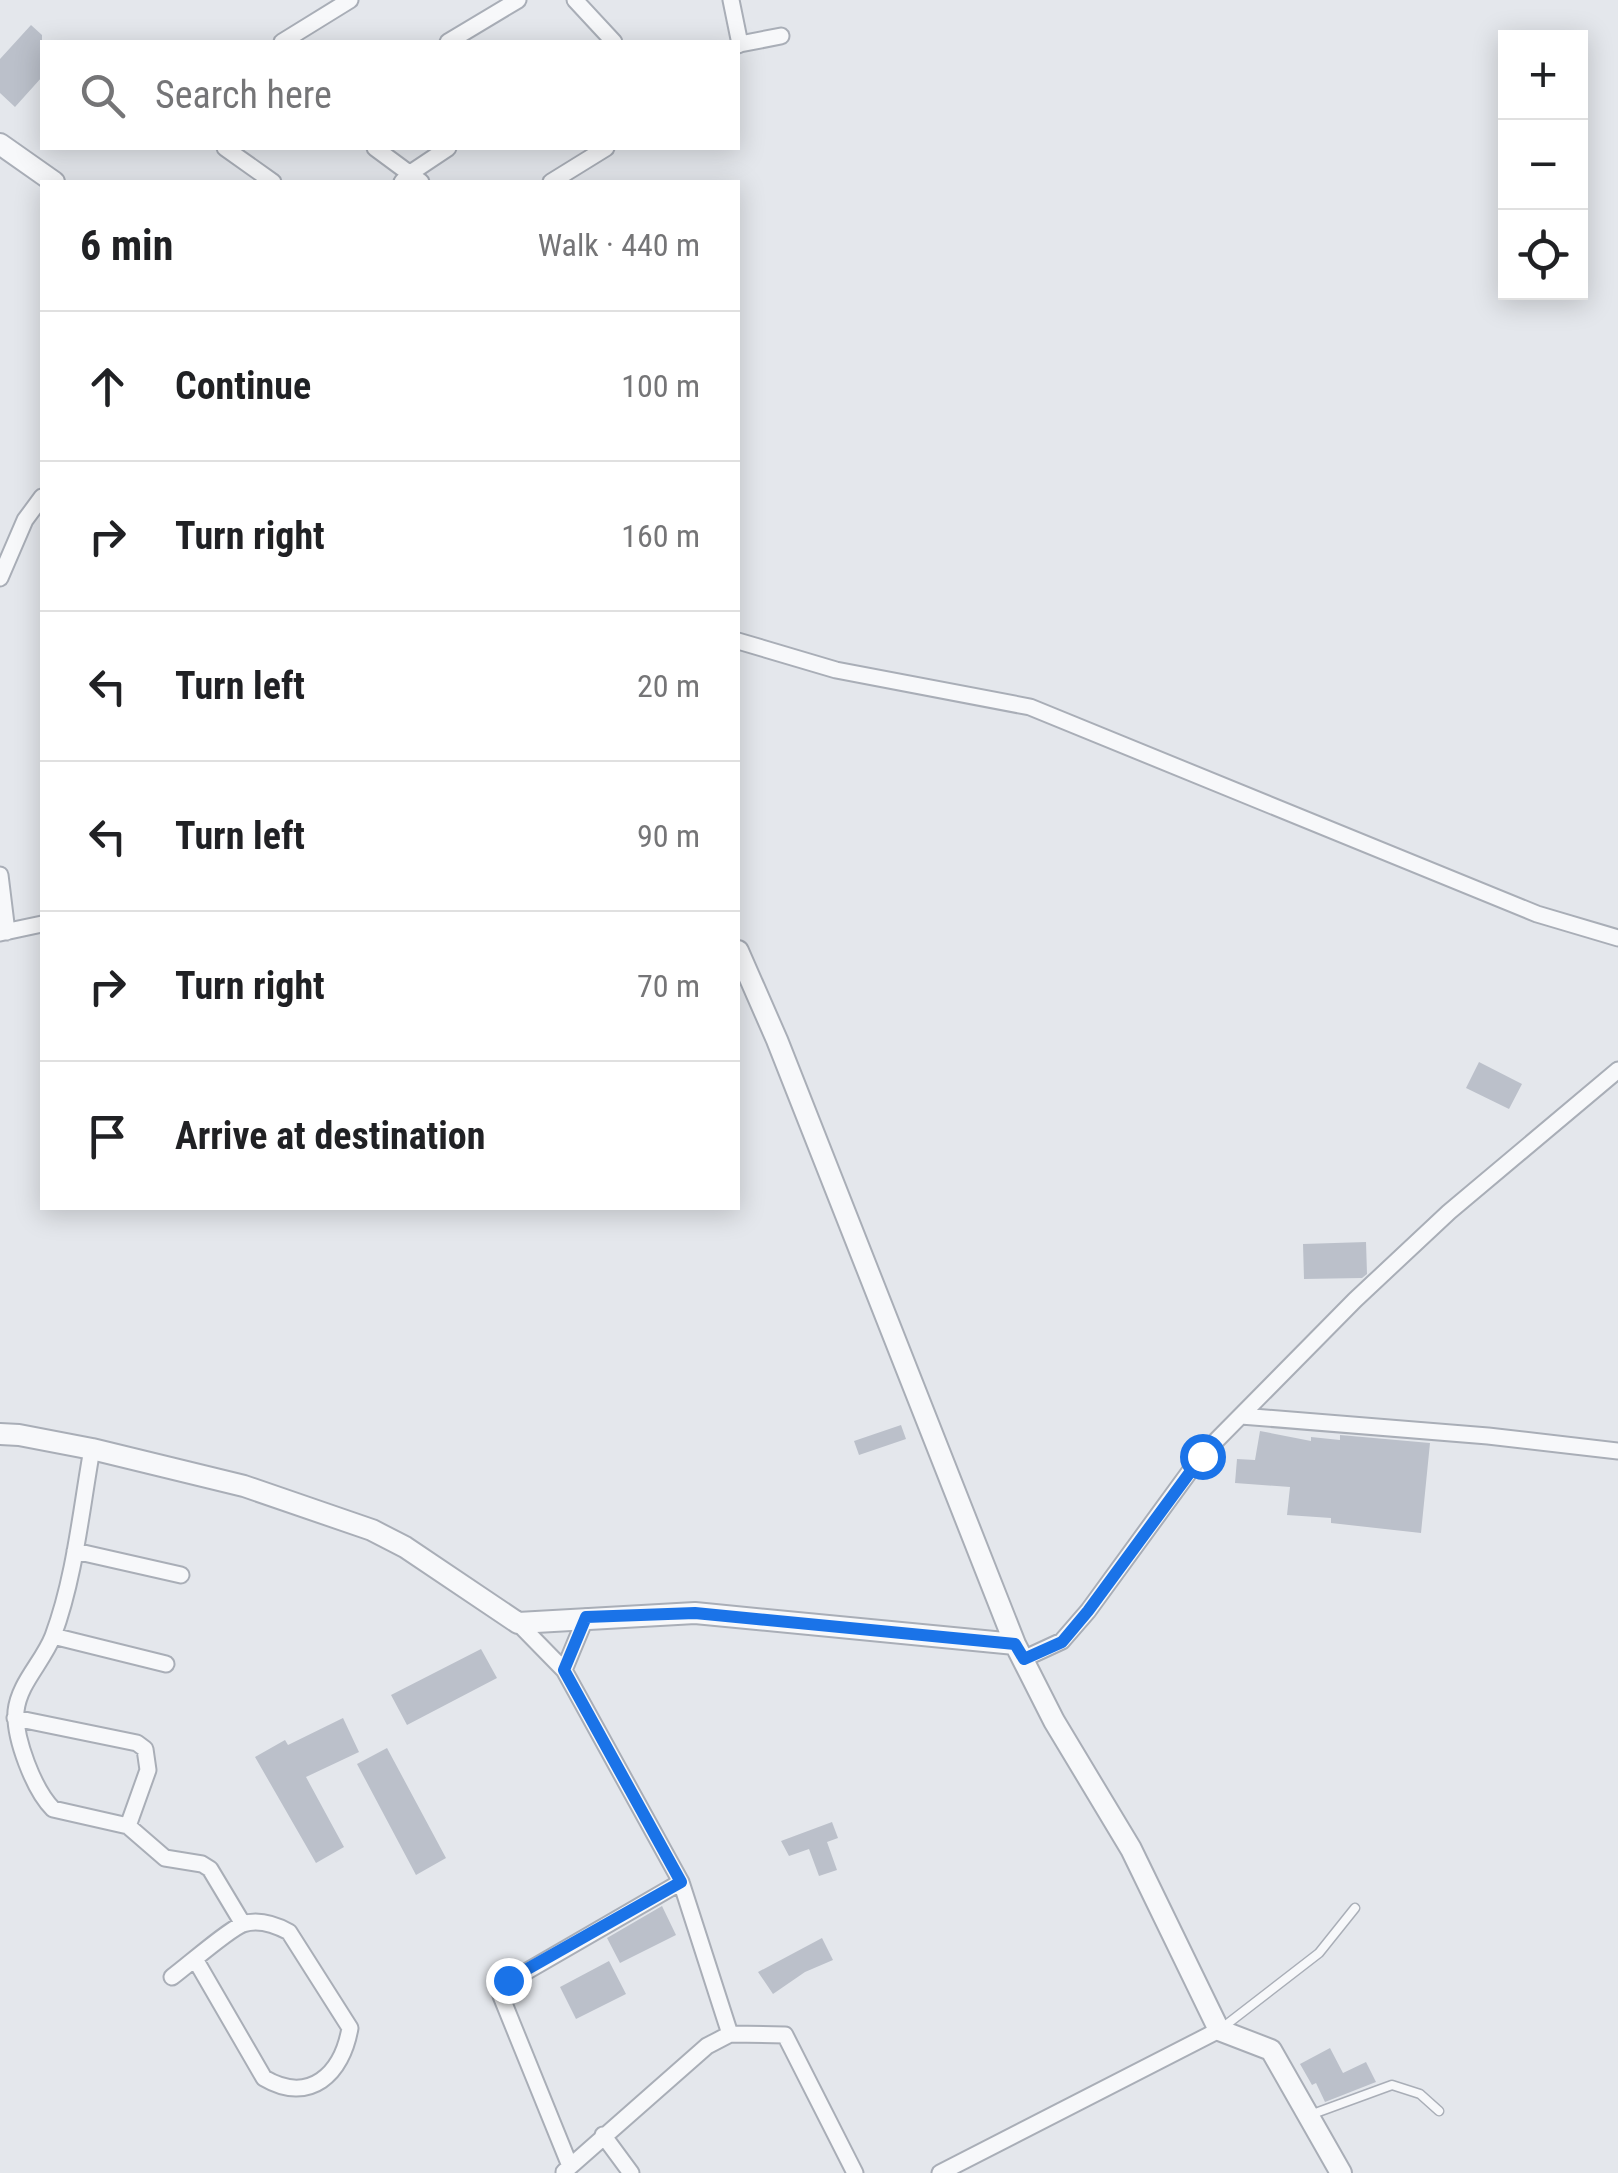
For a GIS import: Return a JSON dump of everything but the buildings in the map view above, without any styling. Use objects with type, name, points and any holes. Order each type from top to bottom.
[{"type":"street","points":[[285,40],[350,0]]},
{"type":"street","points":[[451,40],[518,0]]},
{"type":"street","points":[[575,0],[608,40]]},
{"type":"street","points":[[731,0],[738,40]]},
{"type":"street","points":[[740,44],[781,36]]},
{"type":"street","points":[[0,144],[51,180]]},
{"type":"street","points":[[228,150],[270,180]]},
{"type":"street","points":[[376,150],[411,180],[446,150]]},
{"type":"street","points":[[554,180],[603,150]]},
{"type":"street","points":[[0,578],[25,520],[40,500]]},
{"type":"street","points":[[740,641],[836,670],[1030,707],[1485,894],[1618,938]]},
{"type":"street","points":[[0,875],[3,932],[40,924]]},
{"type":"street","points":[[740,956],[1019,1652],[1054,1721],[1131,1849],[1219,2030],[1271,2050],[1342,2173]]},
{"type":"street","points":[[518,1623],[695,1613],[1019,1652],[1062,1642],[1186,1475],[1241,1416],[1449,1212],[1618,1070]]},
{"type":"street","points":[[1241,1416],[1618,1451]]},
{"type":"street","points":[[0,1434],[92,1448],[244,1486],[372,1530],[405,1547],[518,1623],[564,1670],[681,1882],[730,2034]]},
{"type":"street","points":[[92,1448],[74,1551],[53,1636],[17,1704],[16,1718],[34,1782],[53,1809],[128,1826],[165,1858],[192,1861],[210,1869],[243,1924]]},
{"type":"street","points":[[74,1551],[181,1576]]},
{"type":"street","points":[[564,1670],[586,1617]]},
{"type":"street","points":[[53,1636],[166,1664]]},
{"type":"street","points":[[16,1718],[145,1749],[148,1770],[128,1826]]},
{"type":"street","points":[[681,1882],[502,1985],[501,1996],[567,2169],[708,2046],[730,2034],[785,2035],[855,2173]]},
{"type":"street","points":[[172,1976],[243,1924],[269,1923],[289,1932],[350,2028],[342,2058],[330,2074],[301,2090],[282,2087],[264,2078],[195,1960]]},
{"type":"street","points":[[940,2173],[1219,2030]]},
{"type":"street","points":[[604,2136],[631,2173]]},
{"type":"lane","points":[[1219,2030],[1319,1952],[1355,1908]]},
{"type":"lane","points":[[1310,2114],[1392,2085],[1420,2094],[1439,2111]]},
{"type":"route","points":[[508,1980],[681,1882],[564,1670],[586,1617],[695,1613],[1015,1644],[1024,1659],[1062,1642],[1202,1456]]}]
